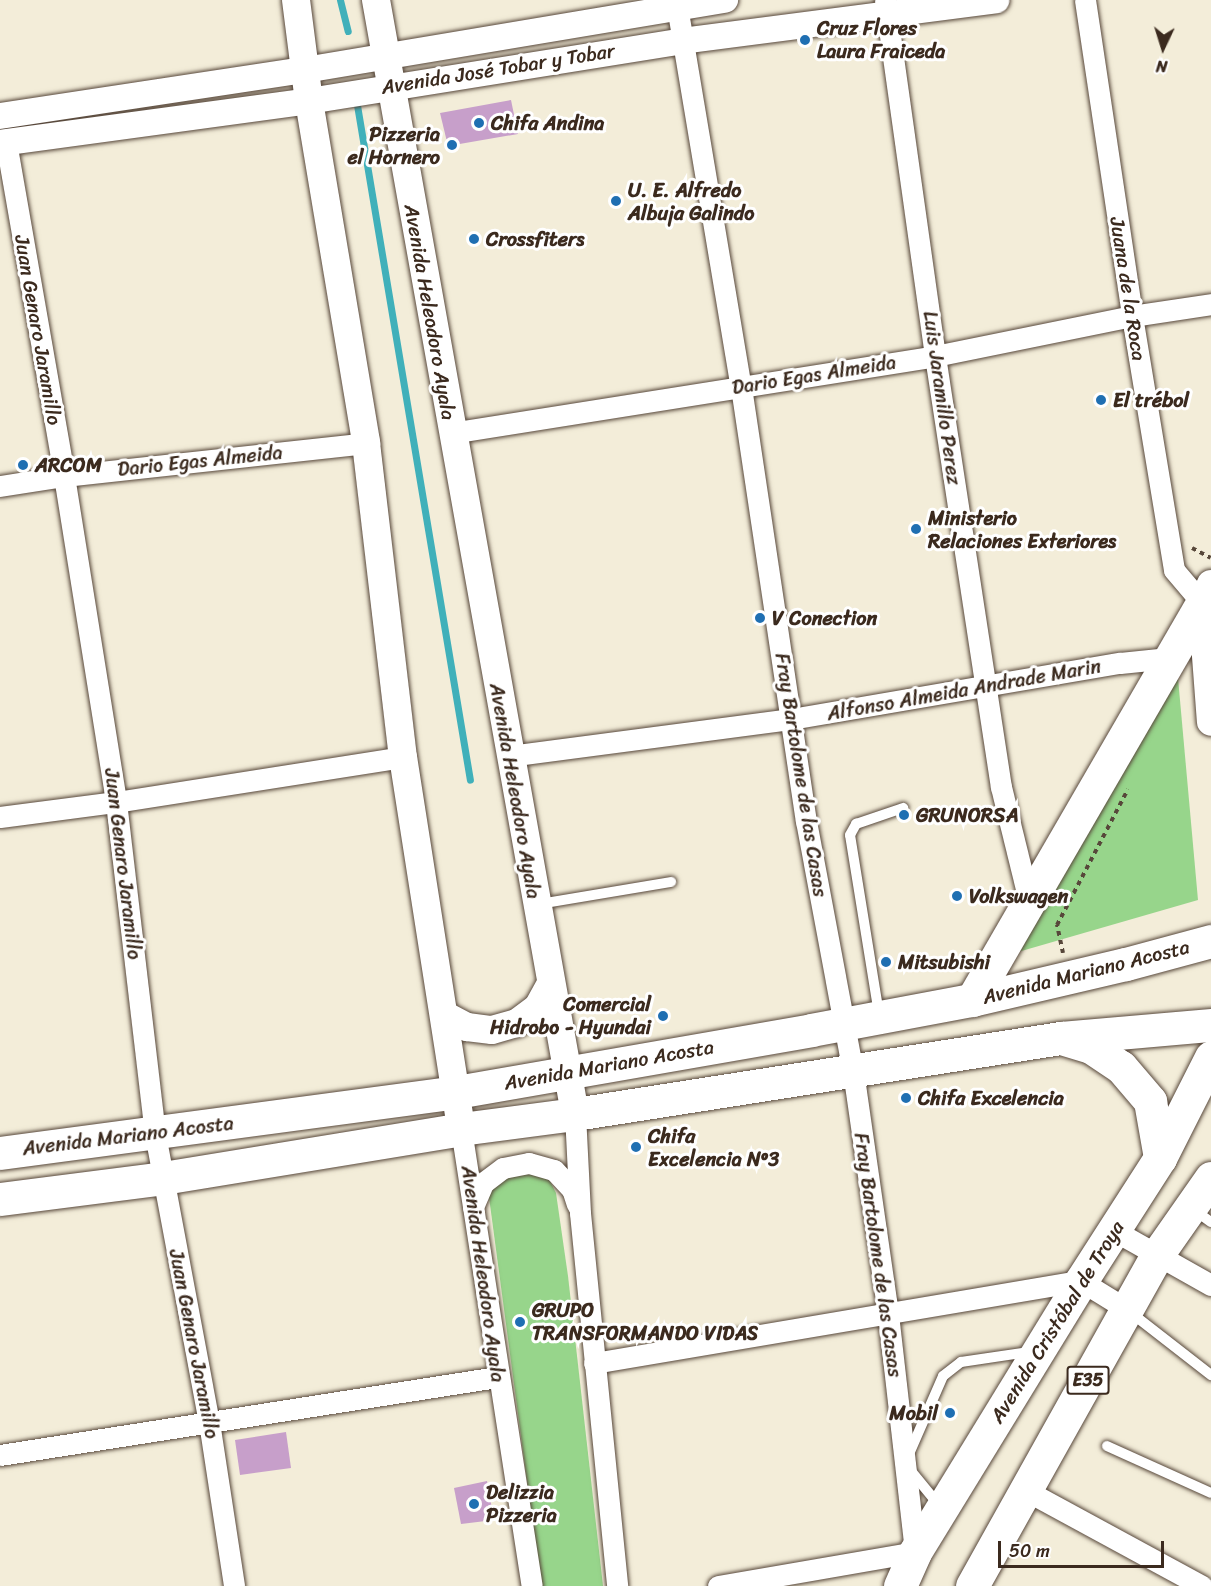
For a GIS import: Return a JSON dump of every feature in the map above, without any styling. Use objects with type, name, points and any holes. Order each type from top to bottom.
[{"type":"main road","name":"Avenida Heleodoro Ayala","points":[[296,0],[304,70],[366,443],[403,757],[461,1129]]},
{"type":"main road","name":"Avenida Heleodoro Ayala","points":[[376,0],[509,756],[575,1114]]},
{"type":"main road","points":[[972,1000],[1206,594]]},
{"type":"main road","points":[[1206,594],[1211,722]]},
{"type":"main road","name":"Avenida Mariano Acosta","points":[[0,1153],[457,1092],[846,1024],[972,1000],[1211,941]]},
{"type":"main road","points":[[444,1015],[467,1027],[492,1030],[517,1023],[538,1007],[550,985]]},
{"type":"main road","name":"Avenida Mariano Acosta","points":[[0,1198],[163,1178],[461,1129],[575,1114],[1061,1038],[1211,1025]]},
{"type":"main road","points":[[1061,1038],[1091,1047],[1121,1067],[1150,1101],[1160,1158]]},
{"type":"main road","name":"Avenida Cristóbal de Troya","points":[[900,1586],[915,1552],[1038,1350],[1160,1158],[1211,1056]]},
{"type":"main road","name":"E35","points":[[972,1586],[1157,1255],[1201,1215],[1211,1178]]},
{"type":"street","name":"Avenida José Tobar y Tobar","points":[[0,116],[304,70],[676,3],[726,0]]},
{"type":"street","name":"Avenida José Tobar y Tobar","points":[[3,143],[309,100],[391,85],[886,8],[996,0]]},
{"type":"street","name":"Juana de la Roca","points":[[1085,0],[1132,316],[1174,570],[1206,594]]},
{"type":"street","name":"Fray Bartolome de las Casas","points":[[676,3],[741,387],[806,821],[846,1024],[888,1314],[915,1552]]},
{"type":"street","name":"Luis Jaramillo Perez","points":[[886,8],[935,356],[1001,788],[1029,901]]},
{"type":"street","name":"Juan Genaro Jaramillo","points":[[3,143],[64,476],[116,802],[155,1134],[209,1422],[234,1586]]},
{"type":"street","name":"Dario Egas Almeida","points":[[452,433],[935,356],[1132,316],[1211,304]]},
{"type":"street","name":"Dario Egas Almeida","points":[[0,486],[64,476],[366,443]]},
{"type":"street","name":"Alfonso Almeida Andrade Marin","points":[[509,756],[790,719],[1169,658]]},
{"type":"street","points":[[0,817],[116,802],[403,757]]},
{"type":"street","name":"Avenida Heleodoro Ayala","points":[[575,1114],[580,1213],[617,1586]]},
{"type":"street","name":"Avenida Heleodoro Ayala","points":[[461,1129],[497,1377],[532,1586]]},
{"type":"street","points":[[472,1207],[483,1183],[503,1168],[529,1163],[554,1170],[572,1189],[580,1213]]},
{"type":"street","points":[[1115,1231],[1211,1285]]},
{"type":"street","points":[[594,1363],[1081,1281],[1128,1310]]},
{"type":"street","points":[[0,1455],[497,1377]]},
{"type":"street","points":[[1027,1491],[1202,1586]]},
{"type":"street","points":[[718,1586],[915,1552]]},
{"type":"lane","points":[[880,1018],[850,835],[856,824],[903,808]]},
{"type":"lane","points":[[536,904],[671,882]]},
{"type":"lane","points":[[1128,1310],[1147,1328],[1211,1375]]},
{"type":"lane","points":[[942,1508],[911,1471],[909,1454],[943,1376],[961,1362],[1038,1350]]},
{"type":"lane","points":[[1107,1446],[1211,1493]]},
{"type":"path","points":[[1188,546],[1211,558]]},
{"type":"path","points":[[1063,953],[1057,925],[1134,780]]},
{"type":"green space","points":[[1178,678],[1198,900],[1018,952],[1017,935]]},
{"type":"green space","points":[[518,1167],[547,1175],[556,1193],[568,1276],[603,1586],[541,1586],[489,1197],[493,1185]]},
{"type":"building","name":"Chifa Andina","points":[[511,100],[518,134],[448,146],[440,113]]},
{"type":"building","points":[[286,1432],[291,1468],[240,1475],[235,1440]]},
{"type":"building","name":"Delizzia Pizzeria","points":[[487,1481],[494,1520],[461,1524],[454,1488]]},
{"type":"waterway","points":[[340,0],[348,31]]},
{"type":"waterway","points":[[357,105],[470,780]]},
{"type":"place","name":"Cruz Flores Laura Fraiceda","points":[[805,40]]},
{"type":"place","name":"Chifa Andina","points":[[479,123]]},
{"type":"place","name":"Pizzeria el Hornero","points":[[452,145]]},
{"type":"place","name":"U. E. Alfredo Albuja Galindo","points":[[616,201]]},
{"type":"place","name":"Crossfiters","points":[[474,239]]},
{"type":"place","name":"El trébol","points":[[1101,400]]},
{"type":"place","name":"ARCOM","points":[[23,465]]},
{"type":"place","name":"Ministerio Relaciones Exteriores","points":[[916,529]]},
{"type":"place","name":"V Conection","points":[[760,618]]},
{"type":"place","name":"GRUNORSA","points":[[904,815]]},
{"type":"place","name":"Volkswagen","points":[[957,896]]},
{"type":"place","name":"Mitsubishi","points":[[886,962]]},
{"type":"place","name":"Comercial Hidrobo - Hyundai","points":[[663,1016]]},
{"type":"place","name":"Chifa Excelencia","points":[[906,1098]]},
{"type":"place","name":"Chifa Excelencia Nº3","points":[[636,1147]]},
{"type":"place","name":"GRUPO TRANSFORMANDO VIDAS","points":[[520,1322]]},
{"type":"place","name":"Mobil","points":[[950,1413]]},
{"type":"place","name":"Delizzia Pizzeria","points":[[474,1504]]}]
